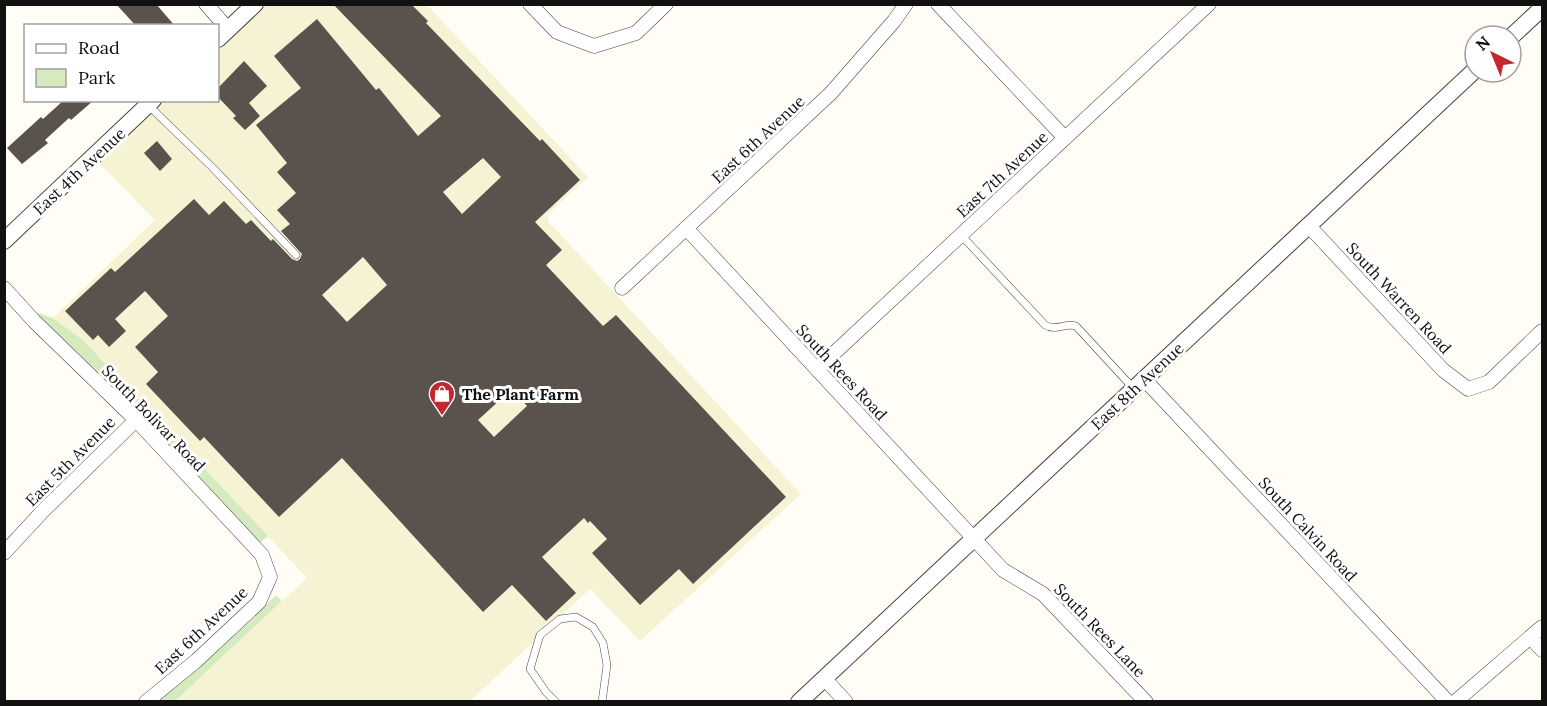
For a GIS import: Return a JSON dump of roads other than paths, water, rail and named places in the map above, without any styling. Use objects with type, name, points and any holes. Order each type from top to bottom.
[{"type":"street","points":[[206,4],[217,24]]},
{"type":"street","points":[[223,34],[255,4]]},
{"type":"street","points":[[530,4],[557,32],[594,46],[636,33],[666,4]]},
{"type":"street","name":"East 6th Avenue","points":[[622,288],[831,93],[906,4]]},
{"type":"street","points":[[938,4],[1065,138]]},
{"type":"street","name":"East 7th Avenue","points":[[817,369],[1209,4]]},
{"type":"street","points":[[1523,26],[1542,8],[1539,4]]},
{"type":"street","name":"East 8th Avenue","points":[[799,702],[1463,81]]},
{"type":"street","name":"East 4th Avenue","points":[[4,241],[151,103]]},
{"type":"street","name":"South Warren Road","points":[[1308,225],[1443,370],[1468,389],[1489,382],[1542,331]]},
{"type":"street","name":"South Rees Road","points":[[686,228],[974,538]]},
{"type":"street","name":"South Bolivar Road","points":[[4,288],[34,321],[136,420],[262,555],[270,577]]},
{"type":"street","name":"South Calvin Road","points":[[1139,384],[1448,702]]},
{"type":"street","name":"East 5th Avenue","points":[[4,553],[43,511],[136,420]]},
{"type":"street","name":"South Rees Lane","points":[[974,538],[1003,570],[1043,594],[1146,702]]},
{"type":"street","name":"East 6th Avenue","points":[[146,702],[196,661],[259,602],[270,577]]},
{"type":"street","points":[[1455,702],[1542,627]]},
{"type":"street","points":[[1531,638],[1542,650]]},
{"type":"street","points":[[824,678],[846,702]]},
{"type":"lane","points":[[151,103],[296,255]]},
{"type":"lane","points":[[961,235],[1045,325],[1054,328],[1071,324],[1076,326],[1139,384]]},
{"type":"lane","points":[[556,702],[530,669],[540,634],[560,619],[576,617],[593,627],[603,644],[607,665],[602,702]]},
{"type":"place","name":"The Plant Farm","points":[[442,417]]}]
